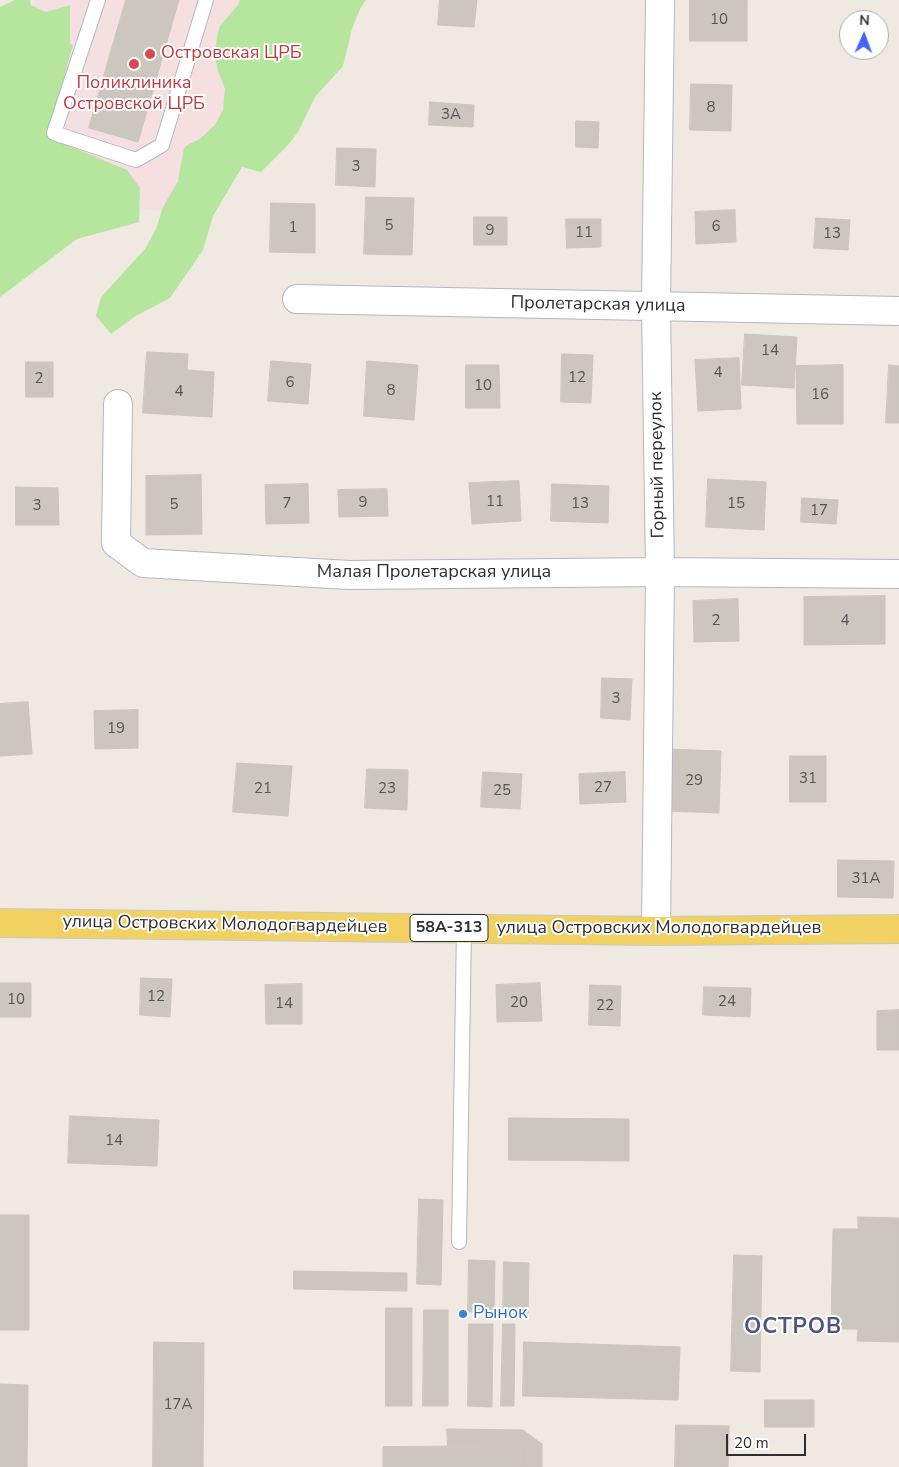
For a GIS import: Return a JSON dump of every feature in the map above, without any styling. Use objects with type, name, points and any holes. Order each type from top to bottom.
[{"type":"main road","name":"улица Островских Молодогвардейцев","points":[[0,923],[656,931],[899,929]]},
{"type":"street","name":"Горный переулок","points":[[656,931],[660,572],[656,306],[660,0]]},
{"type":"street","name":"Пролетарская улица","points":[[297,299],[899,311]]},
{"type":"street","name":"Малая Пролетарская улица","points":[[118,404],[116,543],[143,563],[349,576],[660,572],[899,574]]},
{"type":"lane","points":[[98,0],[54,133],[136,160],[162,145],[206,0]]},
{"type":"lane","points":[[459,1242],[464,928]]},
{"type":"shaded area","name":"Островская ЦРБ","points":[[35,0],[303,0],[161,212],[0,182],[0,108]]},
{"type":"green space","points":[[15,0],[30,0],[31,5],[46,12],[70,5],[70,44],[73,45],[47,137],[127,170],[140,188],[139,222],[77,239],[0,297],[0,7]]},
{"type":"green space","points":[[240,0],[366,0],[352,29],[343,66],[315,97],[298,132],[261,172],[242,167],[213,216],[203,250],[170,298],[134,317],[111,334],[96,316],[101,297],[145,249],[156,229],[163,207],[178,181],[184,148],[200,139],[215,125],[223,110],[225,89],[218,71],[215,54],[217,37],[220,26]]},
{"type":"building","name":"Поликлиника Островской ЦРБ","points":[[126,0],[179,0],[138,142],[89,128]]},
{"type":"building","points":[[440,0],[477,0],[474,27],[438,25]]},
{"type":"building","points":[[690,0],[747,0],[747,41],[690,41]]},
{"type":"building","points":[[691,84],[732,85],[731,131],[690,130]]},
{"type":"building","points":[[430,102],[474,105],[473,127],[429,125]]},
{"type":"building","points":[[576,121],[599,122],[598,148],[576,147]]},
{"type":"building","points":[[337,148],[376,149],[375,187],[336,185]]},
{"type":"building","points":[[366,197],[414,198],[412,255],[364,254]]},
{"type":"building","points":[[271,203],[315,204],[315,253],[270,252]]},
{"type":"building","points":[[735,210],[736,242],[696,244],[695,212]]},
{"type":"building","points":[[474,217],[507,217],[507,245],[474,245]]},
{"type":"building","points":[[816,218],[850,220],[848,250],[814,248]]},
{"type":"building","points":[[566,219],[601,219],[601,247],[567,248]]},
{"type":"building","points":[[745,334],[797,337],[794,388],[742,385]]},
{"type":"building","points":[[147,352],[188,354],[187,370],[214,372],[212,417],[143,413]]},
{"type":"building","points":[[562,354],[593,355],[591,403],[561,402]]},
{"type":"building","points":[[739,358],[741,409],[698,411],[695,360]]},
{"type":"building","points":[[271,361],[311,364],[308,404],[268,401]]},
{"type":"building","points":[[367,361],[418,365],[414,420],[364,416]]},
{"type":"building","points":[[26,362],[53,362],[53,397],[26,397]]},
{"type":"building","points":[[466,365],[499,365],[500,408],[466,408]]},
{"type":"building","points":[[843,365],[843,424],[797,424],[796,366]]},
{"type":"building","points":[[889,365],[899,366],[899,423],[886,423]]},
{"type":"building","points":[[201,475],[202,534],[146,535],[146,476]]},
{"type":"building","points":[[708,479],[766,482],[764,530],[706,527]]},
{"type":"building","points":[[519,481],[521,521],[472,524],[469,483]]},
{"type":"building","points":[[308,484],[309,523],[266,524],[265,485]]},
{"type":"building","points":[[552,484],[609,486],[608,523],[551,521]]},
{"type":"building","points":[[16,487],[58,488],[59,525],[16,525]]},
{"type":"building","points":[[387,489],[388,516],[339,517],[338,490]]},
{"type":"building","points":[[802,498],[838,500],[836,524],[801,522]]},
{"type":"building","points":[[885,596],[885,644],[804,645],[804,597]]},
{"type":"building","points":[[738,599],[739,641],[694,642],[693,601]]},
{"type":"building","points":[[602,678],[632,679],[630,720],[601,718]]},
{"type":"building","points":[[28,702],[32,754],[0,756],[0,704]]},
{"type":"building","points":[[138,710],[138,748],[95,749],[94,711]]},
{"type":"building","points":[[668,749],[721,751],[719,813],[666,811]]},
{"type":"building","points":[[790,756],[826,756],[826,802],[790,802]]},
{"type":"building","points":[[237,763],[292,766],[288,816],[233,812]]},
{"type":"building","points":[[367,769],[408,770],[407,810],[365,808]]},
{"type":"building","points":[[483,772],[522,774],[520,809],[481,807]]},
{"type":"building","points":[[625,772],[626,802],[580,804],[579,774]]},
{"type":"building","points":[[838,860],[894,861],[893,898],[838,897]]},
{"type":"building","points":[[141,978],[172,979],[170,1017],[140,1015]]},
{"type":"building","points":[[0,983],[31,983],[31,1017],[0,1017]]},
{"type":"building","points":[[540,983],[542,1021],[497,1022],[496,985]]},
{"type":"building","points":[[302,984],[302,1024],[266,1024],[265,985]]},
{"type":"building","points":[[590,985],[621,986],[620,1026],[589,1025]]},
{"type":"building","points":[[704,987],[751,988],[750,1017],[703,1015]]},
{"type":"building","points":[[899,1010],[899,1050],[877,1050],[877,1011]]},
{"type":"building","points":[[70,1116],[159,1120],[157,1166],[68,1163]]},
{"type":"building","points":[[509,1118],[629,1119],[629,1161],[509,1160]]},
{"type":"building","points":[[419,1199],[443,1200],[441,1285],[417,1284]]},
{"type":"building","points":[[0,1215],[29,1215],[29,1330],[0,1330]]},
{"type":"building","points":[[858,1217],[899,1218],[899,1342],[857,1341],[858,1329],[831,1329],[833,1229],[858,1229]]},
{"type":"building","points":[[734,1255],[762,1256],[760,1372],[731,1371]]},
{"type":"building","points":[[469,1260],[495,1261],[494,1312],[468,1312]]},
{"type":"building","points":[[504,1262],[529,1263],[528,1313],[503,1313]]},
{"type":"building","points":[[294,1271],[407,1273],[407,1291],[294,1289]]},
{"type":"building","points":[[386,1308],[412,1308],[412,1406],[386,1406]]},
{"type":"building","points":[[424,1310],[448,1310],[448,1406],[423,1406]]},
{"type":"building","points":[[469,1324],[493,1324],[492,1407],[468,1406]]},
{"type":"building","points":[[503,1324],[515,1324],[514,1406],[501,1406]]},
{"type":"building","points":[[154,1342],[204,1343],[203,1467],[153,1467]]},
{"type":"building","points":[[524,1342],[680,1347],[678,1400],[523,1396]]},
{"type":"building","points":[[0,1384],[28,1385],[27,1467],[0,1467]]},
{"type":"building","points":[[765,1400],[814,1400],[814,1427],[765,1427]]},
{"type":"building","points":[[676,1425],[729,1426],[728,1467],[675,1467]]},
{"type":"building","points":[[447,1429],[523,1430],[542,1444],[542,1467],[524,1467],[524,1446],[448,1446]]},
{"type":"building","points":[[524,1446],[524,1467],[383,1467],[383,1447]]},
{"type":"place","name":"Островская ЦРБ","points":[[150,54]]},
{"type":"place","name":"Поликлиника Островской ЦРБ","points":[[134,64]]},
{"type":"place","name":"Рынок","points":[[463,1314]]},
{"type":"district","name":"ОСТРОВ","points":[[793,1328]]}]
